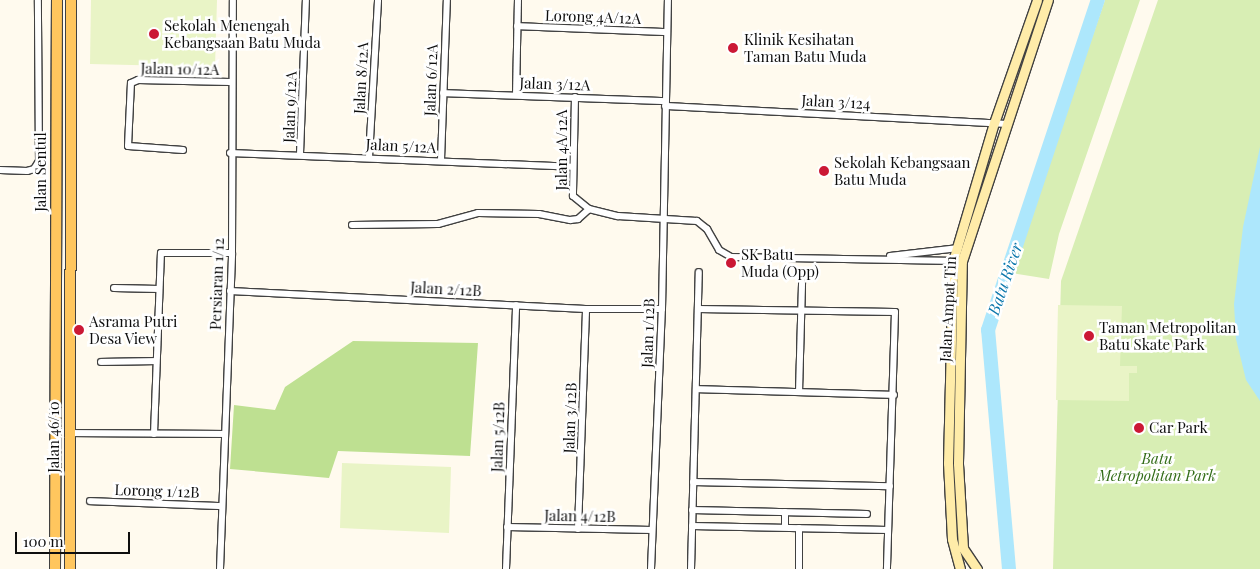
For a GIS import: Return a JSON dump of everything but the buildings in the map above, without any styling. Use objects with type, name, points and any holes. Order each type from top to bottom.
[{"type":"main road","name":"Jalan Sentul","points":[[56,344],[57,0]]},
{"type":"main road","name":"Jalan Sentul","points":[[70,305],[71,0]]},
{"type":"main road","name":"Jalan 46/10","points":[[70,305],[70,569]]},
{"type":"main road","name":"Jalan 46/10","points":[[55,569],[56,344]]},
{"type":"street","points":[[0,170],[27,172],[34,169],[39,156],[38,0]]},
{"type":"street","name":"Persiaran 1/12","points":[[220,569],[232,254],[230,82],[233,0]]},
{"type":"street","name":"Jalan 9/12A","points":[[300,154],[306,0]]},
{"type":"street","name":"Jalan 8/12A","points":[[369,157],[378,0]]},
{"type":"street","name":"Jalan 6/12A","points":[[441,160],[447,0]]},
{"type":"street","points":[[516,95],[518,0]]},
{"type":"street","name":"Jalan 1/12B","points":[[650,569],[662,309],[668,0]]},
{"type":"street","name":"Jalan Ampat Tin","points":[[977,569],[963,548],[958,463],[958,261],[956,248],[994,123],[1037,0]]},
{"type":"street","name":"Jalan Ampat Tin","points":[[960,569],[952,539],[948,463],[958,261],[966,248],[1005,124],[1048,0]]},
{"type":"street","name":"Lorong 4A/12A","points":[[517,26],[667,32]]},
{"type":"street","name":"Jalan 10/12A","points":[[183,150],[133,149],[128,146],[130,83],[138,80],[230,82]]},
{"type":"street","name":"Jalan 3/12A","points":[[443,93],[665,102]]},
{"type":"street","name":"Jalan 4A/12A","points":[[575,97],[572,167],[573,196],[589,209]]},
{"type":"street","name":"Jalan 3/124","points":[[665,102],[1005,124]]},
{"type":"street","name":"Jalan 5/12A","points":[[230,153],[300,154],[572,167]]},
{"type":"street","points":[[352,225],[438,224],[478,214],[539,214],[570,220],[578,219],[589,209],[618,216],[690,220],[702,224],[719,250],[731,257],[886,257],[958,261]]},
{"type":"street","points":[[886,257],[966,248]]},
{"type":"street","points":[[154,434],[161,253],[232,254]]},
{"type":"street","points":[[690,569],[699,272]]},
{"type":"street","points":[[799,392],[802,283]]},
{"type":"street","points":[[114,288],[159,289]]},
{"type":"street","name":"Jalan 2/12B","points":[[230,290],[586,309],[662,309]]},
{"type":"street","name":"Jalan 5/12B","points":[[506,569],[516,305]]},
{"type":"street","name":"Jalan 3/12B","points":[[578,529],[586,309]]},
{"type":"street","points":[[698,309],[895,312],[894,395],[887,569]]},
{"type":"street","points":[[101,362],[156,361]]},
{"type":"street","points":[[696,389],[894,395]]},
{"type":"street","points":[[69,433],[224,434]]},
{"type":"street","points":[[693,482],[890,486]]},
{"type":"street","name":"Lorong 1/12B","points":[[90,501],[222,506]]},
{"type":"street","points":[[692,510],[867,514]]},
{"type":"street","points":[[785,512],[785,528]]},
{"type":"street","points":[[692,526],[888,530]]},
{"type":"street","name":"Jalan 4/12B","points":[[507,527],[652,530]]},
{"type":"street","points":[[799,528],[799,569]]},
{"type":"green space","name":"Sekolah Menengah Kebangsaan Batu Muda","points":[[91,0],[217,0],[215,67],[90,64]]},
{"type":"green space","points":[[1105,0],[1140,0],[1059,234],[1049,279],[1011,273]]},
{"type":"green space","name":"Batu Metropolitan Park","points":[[1158,0],[1260,0],[1260,569],[1053,569],[1061,281]]},
{"type":"green space","name":"Taman Metropolitan Batu Skate Park","points":[[1058,305],[1122,306],[1120,366],[1137,366],[1137,373],[1129,373],[1129,401],[1056,400]]},
{"type":"green space","points":[[353,341],[478,343],[470,456],[338,451],[329,478],[230,469],[234,405],[275,410],[285,387]]},
{"type":"green space","points":[[342,463],[451,467],[449,533],[340,528]]},
{"type":"water","points":[[1260,147],[1260,401],[1246,380],[1236,339],[1234,304],[1243,227]]},
{"type":"waterway","name":"Batu River","points":[[1009,569],[988,330],[1098,0]]},
{"type":"place","name":"Sekolah Menengah Kebangsaan Batu Muda","points":[[154,34]]},
{"type":"place","name":"Klinik Kesihatan Taman Batu Muda","points":[[733,48]]},
{"type":"place","name":"Sekolah Kebangsaan Batu Muda","points":[[824,171]]},
{"type":"place","name":"SK Batu Muda (Opp)","points":[[731,263]]},
{"type":"place","name":"Asrama Putri Desa View","points":[[79,330]]},
{"type":"place","name":"Taman Metropolitan Batu Skate Park","points":[[1089,336]]},
{"type":"place","name":"Car Park","points":[[1139,428]]}]
